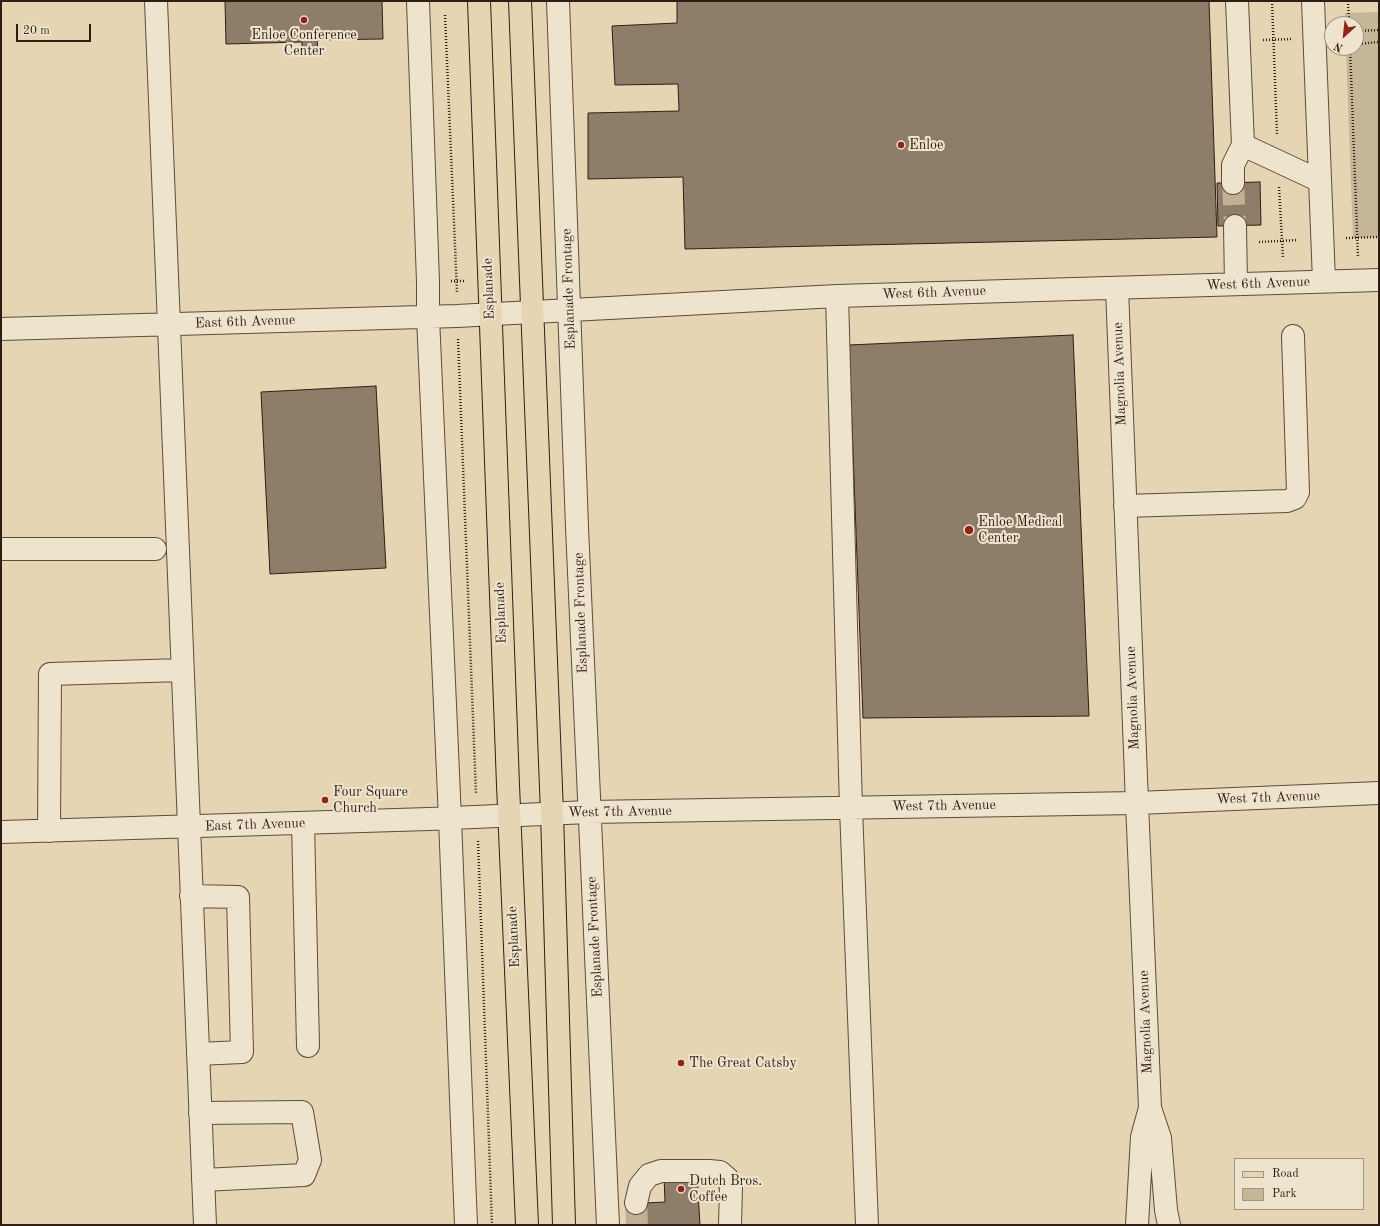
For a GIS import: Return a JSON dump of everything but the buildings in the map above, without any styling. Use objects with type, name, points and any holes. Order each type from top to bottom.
[{"type":"main road","name":"Esplanade","points":[[479,1],[509,815],[527,1225]]},
{"type":"main road","points":[[520,1],[552,813],[564,1225]]},
{"type":"street","points":[[156,1],[204,1225]]},
{"type":"street","points":[[418,1],[428,316],[466,1225]]},
{"type":"street","name":"Esplanade Frontage","points":[[558,1],[577,527],[608,1225]]},
{"type":"street","points":[[1234,183],[1233,165],[1243,145],[1237,1]]},
{"type":"street","points":[[1313,1],[1324,281]]},
{"type":"street","points":[[1243,145],[1320,181]]},
{"type":"street","points":[[1235,226],[1236,284]]},
{"type":"street","name":"West 6th Avenue","points":[[490,314],[837,296],[1379,280]]},
{"type":"street","name":"Magnolia Avenue","points":[[1117,288],[1150,1108],[1160,1138],[1169,1225]]},
{"type":"street","points":[[837,296],[850,808],[867,1225]]},
{"type":"street","name":"East 6th Avenue","points":[[1,329],[490,314]]},
{"type":"street","points":[[1125,506],[1287,501],[1295,498],[1298,492],[1293,336]]},
{"type":"street","points":[[1,549],[155,549]]},
{"type":"street","points":[[49,831],[50,674],[182,670]]},
{"type":"street","name":"West 7th Avenue","points":[[509,815],[589,812],[1137,803],[1379,793]]},
{"type":"street","name":"East 7th Avenue","points":[[1,832],[189,827],[509,815]]},
{"type":"street","points":[[302,823],[308,1046]]},
{"type":"street","points":[[191,896],[238,897],[242,1052],[198,1054]]},
{"type":"street","name":"Magnolia Avenue","points":[[1136,1225],[1142,1138],[1150,1108]]},
{"type":"street","points":[[200,1114],[302,1112],[310,1160],[304,1175],[203,1180]]},
{"type":"street","points":[[636,1203],[640,1186],[649,1175],[661,1171],[720,1172],[728,1179],[731,1187],[730,1225]]},
{"type":"path","points":[[1272,1],[1277,135]]},
{"type":"path","points":[[1348,1],[1349,16]]},
{"type":"path","points":[[444,9],[456,281],[492,1225]]},
{"type":"path","points":[[1364,31],[1379,30]]},
{"type":"path","points":[[1266,40],[1293,39]]},
{"type":"path","points":[[1364,43],[1379,42]]},
{"type":"path","points":[[1350,56],[1358,261]]},
{"type":"path","points":[[1279,186],[1283,262]]},
{"type":"path","points":[[1340,238],[1379,237]]},
{"type":"path","points":[[1251,242],[1305,240]]},
{"type":"path","points":[[448,281],[464,281]]},
{"type":"green space","points":[[1379,12],[1379,237],[1353,238],[1346,56],[1364,56],[1364,16],[1345,16],[1345,13]]},
{"type":"tunnel","points":[[1233,183],[1235,226]]},
{"type":"tunnel","points":[[636,1203],[637,1225]]},
{"type":"place","name":"Enloe Conference Center","points":[[304,20]]},
{"type":"place","name":"Enloe","points":[[901,145]]},
{"type":"place","name":"Enloe Medical Center","points":[[969,530]]},
{"type":"place","name":"Four Square Church","points":[[325,800]]},
{"type":"place","name":"The Great Catsby","points":[[681,1063]]},
{"type":"place","name":"Dutch Bros. Coffee","points":[[681,1189]]}]
